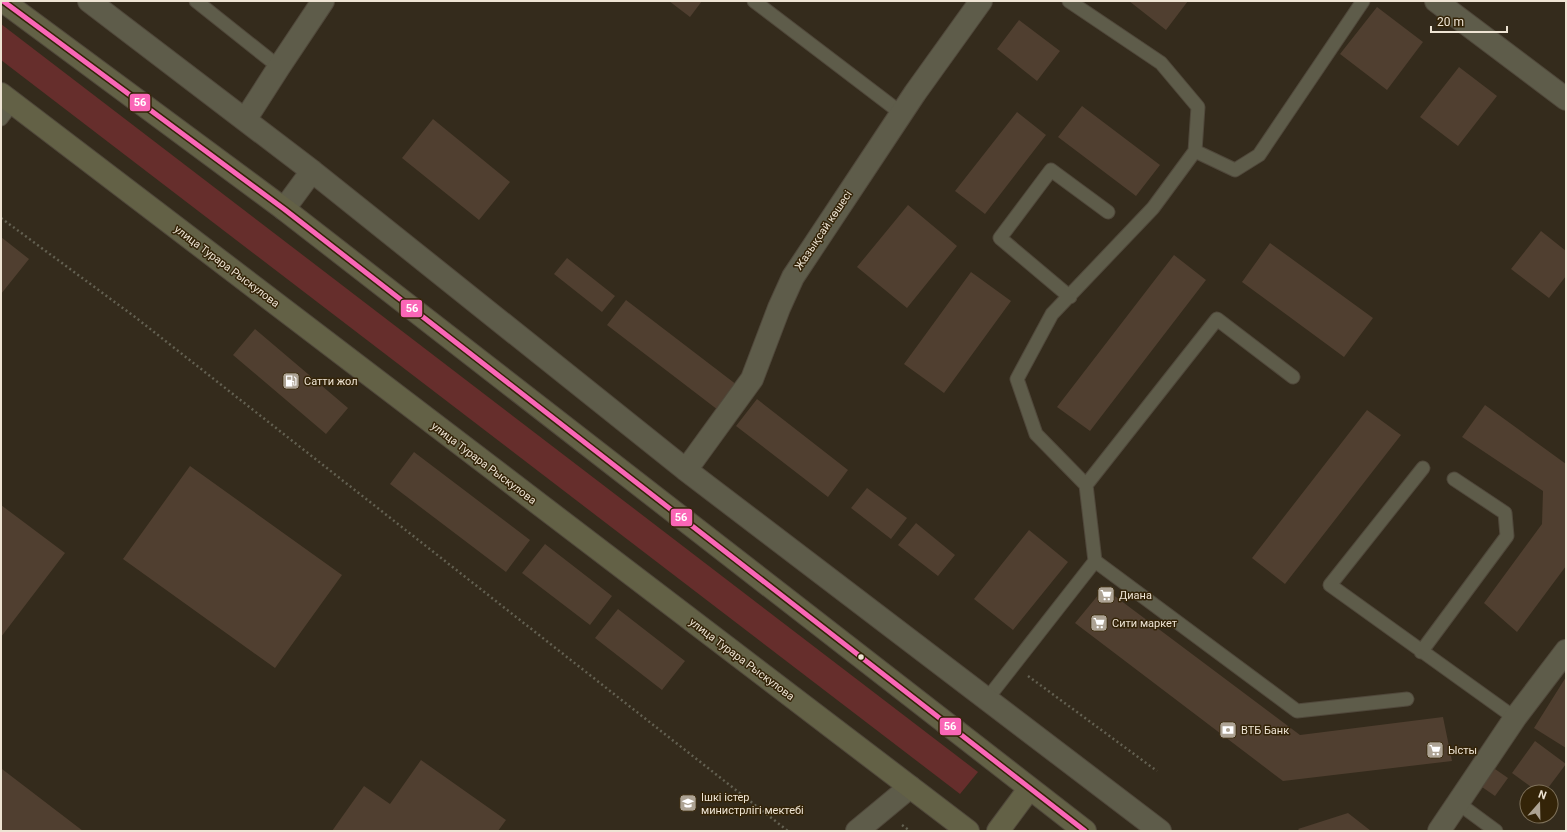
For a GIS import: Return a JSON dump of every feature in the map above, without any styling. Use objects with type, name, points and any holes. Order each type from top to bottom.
[{"type":"main road","points":[[3,1],[284,209],[1085,831]]},
{"type":"main road","name":"улица Турара Рыскулова","points":[[5,105],[968,831]]},
{"type":"main road","points":[[998,831],[1029,789]]},
{"type":"street","points":[[90,1],[312,171],[686,470],[1160,831]]},
{"type":"street","points":[[245,120],[324,1]]},
{"type":"street","name":"Жазықсай көшесі","points":[[686,470],[752,379],[779,308],[793,277],[901,113],[981,1]]},
{"type":"street","points":[[1436,1],[1566,98]]},
{"type":"street","points":[[284,209],[312,171]]},
{"type":"street","points":[[1439,831],[1515,718],[1566,652]]},
{"type":"street","points":[[857,831],[910,787]]},
{"type":"lane","points":[[196,1],[279,67]]},
{"type":"lane","points":[[754,1],[901,113]]},
{"type":"lane","points":[[987,699],[1095,561],[1086,485],[1036,434],[1017,379],[1052,314],[1070,297],[1153,208],[1195,151],[1198,107],[1161,63],[1098,22],[1069,1]]},
{"type":"lane","points":[[1195,151],[1235,170],[1259,155],[1363,1]]},
{"type":"lane","points":[[1070,297],[1000,238],[1051,170],[1108,212]]},
{"type":"lane","points":[[1086,485],[1217,319],[1293,377]]},
{"type":"lane","points":[[1423,468],[1330,586],[1515,718]]},
{"type":"lane","points":[[1421,652],[1507,536],[1505,513],[1454,479]]},
{"type":"lane","points":[[1095,561],[1297,711],[1407,699]]},
{"type":"lane","points":[[1458,803],[1496,831]]},
{"type":"path","points":[[1,218],[135,318],[788,831]]},
{"type":"path","points":[[1013,666],[1157,771]]},
{"type":"shaded area","points":[[1,24],[978,772],[960,794],[1,60]]},
{"type":"building","points":[[669,1],[702,1],[690,17]]},
{"type":"building","points":[[1129,1],[1188,1],[1166,30]]},
{"type":"building","points":[[1377,7],[1423,42],[1387,90],[1340,54]]},
{"type":"building","points":[[1019,20],[1060,51],[1037,81],[997,49]]},
{"type":"building","points":[[1459,67],[1497,96],[1458,146],[1420,117]]},
{"type":"building","points":[[1082,106],[1160,165],[1136,196],[1058,137]]},
{"type":"building","points":[[1017,112],[1046,135],[985,214],[955,191]]},
{"type":"building","points":[[433,119],[510,182],[479,220],[402,158]]},
{"type":"building","points":[[908,205],[957,246],[907,308],[857,267]]},
{"type":"building","points":[[1541,231],[1566,251],[1566,276],[1549,298],[1511,269]]},
{"type":"building","points":[[1,237],[29,259],[1,294]]},
{"type":"building","points":[[1270,243],[1373,318],[1344,357],[1242,282]]},
{"type":"building","points":[[1174,255],[1206,280],[1090,431],[1057,407]]},
{"type":"building","points":[[567,258],[615,296],[602,312],[554,274]]},
{"type":"building","points":[[971,272],[1011,301],[944,393],[904,364]]},
{"type":"building","points":[[626,300],[737,385],[718,410],[607,325]]},
{"type":"building","name":"Сатти жол","points":[[255,329],[348,408],[326,434],[233,355]]},
{"type":"building","points":[[757,399],[848,470],[828,497],[736,426]]},
{"type":"building","points":[[1485,405],[1566,464],[1566,566],[1517,632],[1484,603],[1542,524],[1543,491],[1462,437]]},
{"type":"building","points":[[1367,410],[1401,435],[1285,584],[1252,558]]},
{"type":"building","points":[[414,452],[530,540],[506,572],[390,484]]},
{"type":"building","points":[[190,466],[342,575],[275,668],[123,559]]},
{"type":"building","points":[[867,488],[907,518],[891,539],[851,508]]},
{"type":"building","points":[[1,505],[65,553],[1,637]]},
{"type":"building","points":[[916,523],[955,555],[938,576],[898,545]]},
{"type":"building","points":[[1029,530],[1068,562],[1013,630],[974,599]]},
{"type":"building","points":[[545,544],[612,596],[590,625],[522,573]]},
{"type":"building","points":[[1104,588],[1300,735],[1443,717],[1452,761],[1283,781],[1075,623]]},
{"type":"building","points":[[618,609],[685,661],[662,690],[595,638]]},
{"type":"building","points":[[1566,677],[1566,748],[1534,728]]},
{"type":"building","points":[[1535,741],[1566,764],[1551,784],[1527,784],[1512,773]]},
{"type":"building","points":[[421,760],[506,820],[498,831],[332,831],[364,786],[390,804]]},
{"type":"building","points":[[2,769],[83,831],[1,831]]},
{"type":"building","points":[[1495,769],[1508,778],[1495,796],[1482,787]]},
{"type":"building","points":[[1348,813],[1371,831],[1300,831],[1298,829]]},
{"type":"transit line","name":"56","points":[[3,1],[284,209],[1085,831]]},
{"type":"place","name":"Сатти жол","points":[[291,381]]},
{"type":"place","name":"Диана","points":[[1106,595]]},
{"type":"place","name":"Сити маркет","points":[[1099,623]]},
{"type":"place","name":"ВТБ Банк","points":[[1228,730]]},
{"type":"place","name":"Ысты","points":[[1435,750]]},
{"type":"place","name":"Ішкі істер министрлігі мектебі","points":[[688,803]]}]
